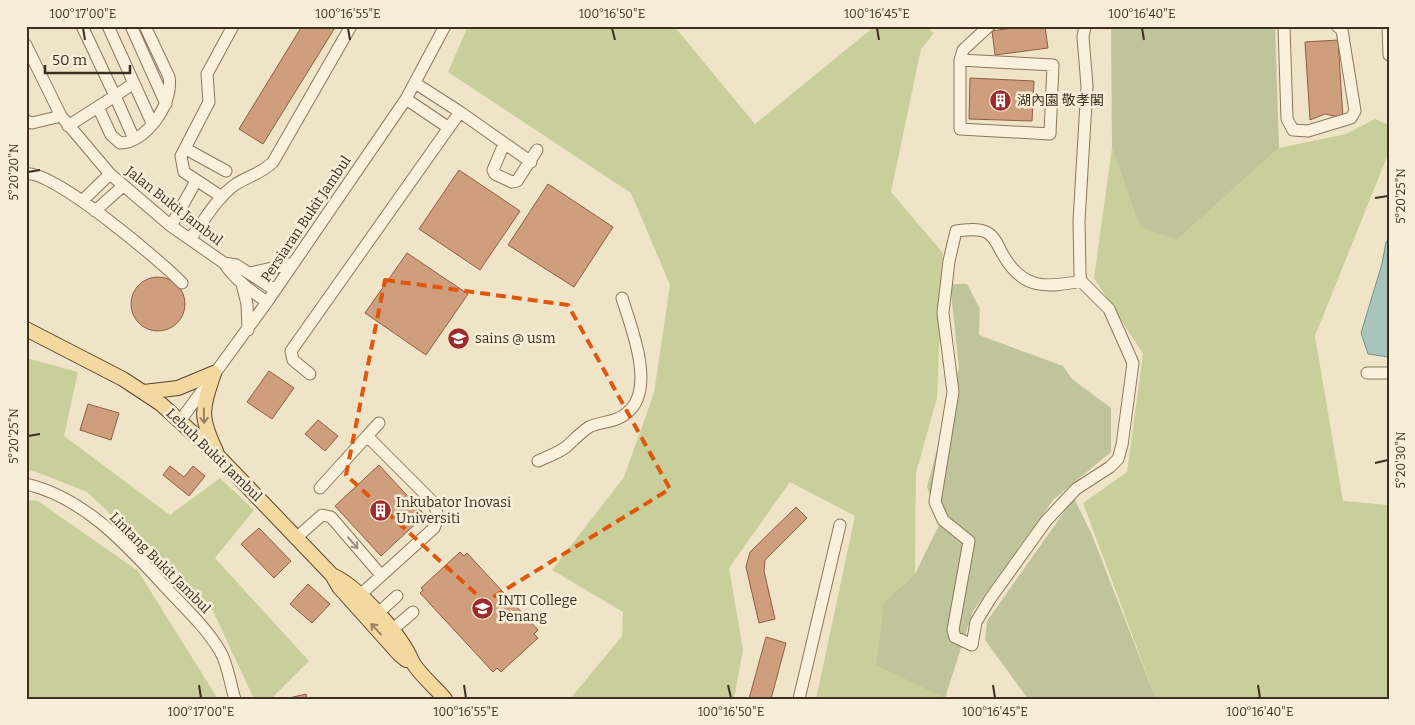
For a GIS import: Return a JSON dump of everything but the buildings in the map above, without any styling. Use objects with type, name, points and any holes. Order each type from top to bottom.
[{"type":"main road","name":"Lebuh Bukit Jambul","points":[[26,329],[123,378],[180,421],[219,457],[332,575],[339,587],[399,654],[406,660],[411,660]]},
{"type":"main road","points":[[144,392],[178,388],[214,373]]},
{"type":"main road","points":[[214,373],[205,400],[203,422],[219,457]]},
{"type":"main road","name":"Lebuh Bukit Jambul","points":[[332,575],[347,582],[392,630],[407,648],[411,660],[445,699]]},
{"type":"street","points":[[82,26],[134,139]]},
{"type":"street","points":[[108,26],[152,123]]},
{"type":"street","points":[[131,26],[166,104]]},
{"type":"street","points":[[98,107],[111,135],[120,142],[128,143],[152,123],[162,111],[171,87],[169,78],[146,26]]},
{"type":"street","points":[[222,197],[184,172],[181,156],[209,102],[207,74],[233,26]]},
{"type":"street","points":[[190,239],[222,197],[235,184],[264,171],[273,162],[350,26]]},
{"type":"street","name":"Persiaran Bukit Jambul","points":[[180,421],[268,302],[406,99],[445,26]]},
{"type":"street","points":[[960,60],[1053,65],[1050,134],[960,130],[960,60],[963,50],[989,26]]},
{"type":"street","points":[[1081,280],[1056,286],[1031,283],[1013,269],[992,236],[987,232],[976,229],[956,231],[949,261],[943,313],[953,392],[935,502],[943,520],[969,541],[953,630],[955,637],[972,645],[976,622],[1041,528],[1076,489],[1110,467],[1118,458],[1122,445],[1132,363],[1109,309],[1081,280],[1080,221],[1087,86],[1083,37],[1085,26]]},
{"type":"street","points":[[1284,26],[1287,119],[1294,130],[1308,131],[1351,118],[1355,111],[1342,30],[1337,26]]},
{"type":"street","points":[[1388,26],[1389,55]]},
{"type":"street","name":"Jalan Bukit Jambul","points":[[26,46],[61,116],[110,174],[171,226],[224,263],[230,273],[242,284],[268,302]]},
{"type":"street","points":[[68,126],[134,83]]},
{"type":"street","points":[[415,83],[531,162]]},
{"type":"street","points":[[406,99],[449,128]]},
{"type":"street","points":[[310,374],[293,360],[292,351],[460,112]]},
{"type":"street","points":[[26,121],[32,123],[61,116]]},
{"type":"street","points":[[504,144],[493,170],[495,174],[512,182],[517,180],[531,162],[537,150]]},
{"type":"street","points":[[186,149],[226,171]]},
{"type":"street","points":[[26,174],[41,177],[82,201],[169,269],[182,283]]},
{"type":"street","points":[[82,201],[110,174]]},
{"type":"street","points":[[171,226],[196,180]]},
{"type":"street","points":[[95,211],[122,186]]},
{"type":"street","name":"Jalan Bukit Jambul","points":[[224,263],[236,265],[276,290]]},
{"type":"street","points":[[250,274],[294,263]]},
{"type":"street","points":[[242,284],[247,304],[248,330]]},
{"type":"street","points":[[538,461],[565,447],[574,437],[591,426],[610,423],[628,412],[638,399],[640,377],[639,353],[622,298]]},
{"type":"street","points":[[1367,373],[1389,374]]},
{"type":"street","points":[[320,488],[379,423]]},
{"type":"street","points":[[360,595],[380,574],[434,528],[438,519],[437,510],[432,501],[367,436]]},
{"type":"street","name":"Lintang Bukit Jambul","points":[[26,484],[37,486],[75,504],[100,522],[140,559],[211,638],[222,653],[235,699]]},
{"type":"street","points":[[296,538],[315,519],[322,515],[331,517],[380,574]]},
{"type":"street","points":[[799,699],[840,525]]},
{"type":"street","points":[[377,614],[397,596]]},
{"type":"street","points":[[392,630],[412,612]]},
{"type":"highlighted area","points":[[385,280],[568,305],[670,489],[485,602],[346,475]]},
{"type":"green space","points":[[468,26],[674,26],[755,124],[875,26],[925,26],[934,33],[921,49],[891,192],[943,253],[937,398],[916,473],[915,574],[884,602],[945,698],[962,699],[816,699],[855,516],[790,482],[729,568],[743,650],[734,699],[570,699],[622,636],[623,612],[552,570],[624,477],[654,393],[670,285],[631,193],[448,72]]},
{"type":"green space","points":[[1275,26],[1279,148],[1177,240],[1140,227],[1112,148],[1111,27],[1165,29]]},
{"type":"green space","points":[[1375,119],[1389,125],[1389,152],[1315,336],[1343,501],[1389,505],[1389,699],[1156,699],[1083,503],[1127,472],[1143,354],[1094,278],[1112,148],[1140,226],[1177,240],[1279,148],[1346,134]]},
{"type":"green space","points":[[950,284],[967,284],[980,309],[979,335],[1063,366],[1072,379],[1111,408],[1111,452],[1054,499],[973,611],[945,698],[876,665],[884,602],[915,574],[940,523],[927,487],[959,368]]},
{"type":"green space","points":[[26,358],[78,372],[64,436],[170,515],[220,478],[254,510],[215,558],[309,661],[271,699],[254,699],[213,611],[87,492],[34,471],[26,470]]},
{"type":"green space","points":[[1074,498],[1092,535],[1156,699],[1028,699],[985,640],[987,621]]},
{"type":"green space","points":[[26,500],[38,501],[138,571],[218,699],[26,699]]},
{"type":"water","points":[[1389,239],[1389,357],[1368,354],[1361,333],[1382,264],[1386,242]]},
{"type":"place","name":"湖內園 敬孝閣","points":[[1001,100]]},
{"type":"place","name":"sains @ usm","points":[[459,338]]},
{"type":"place","name":"Inkubator Inovasi Universiti","points":[[380,510]]},
{"type":"place","name":"INTI College Penang","points":[[482,608]]}]
